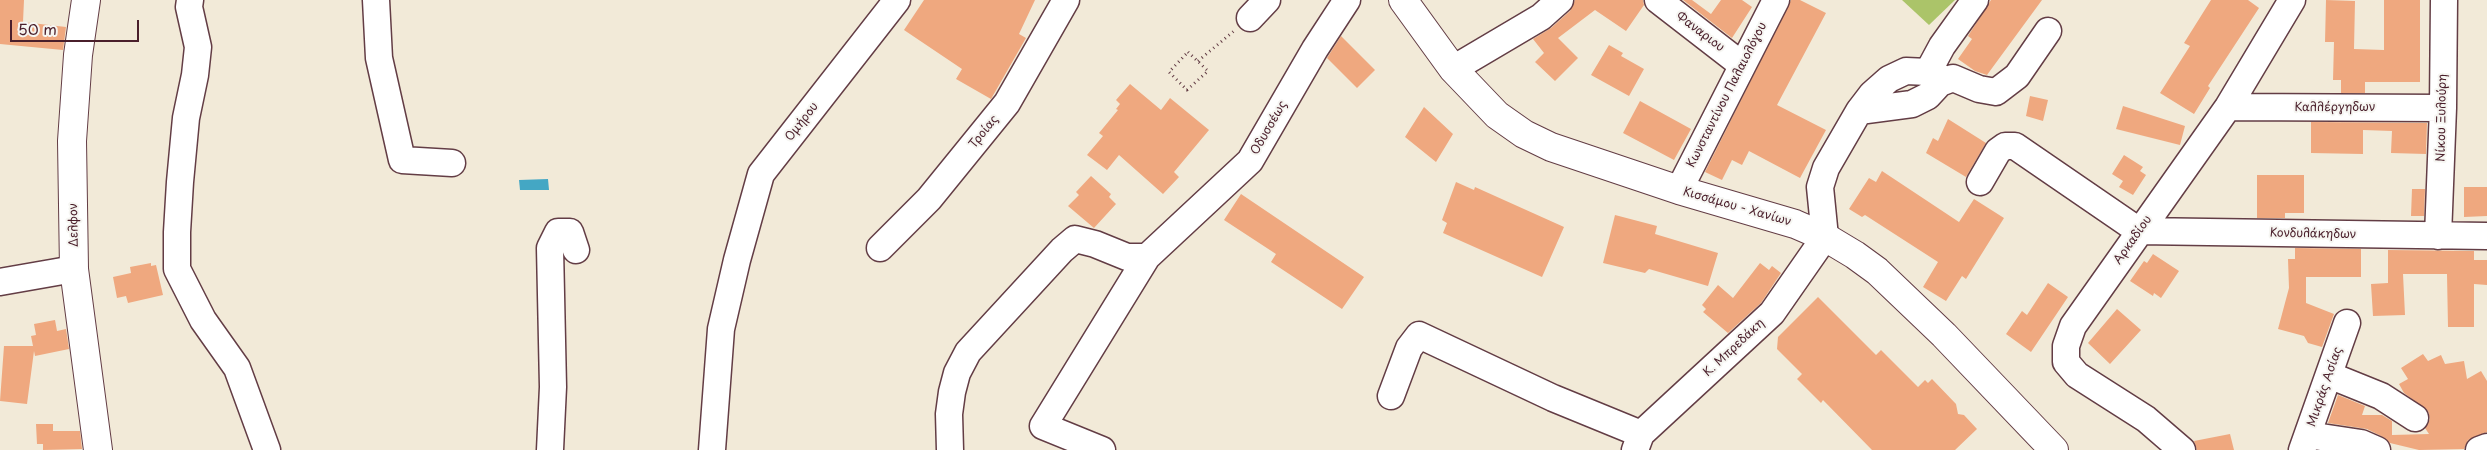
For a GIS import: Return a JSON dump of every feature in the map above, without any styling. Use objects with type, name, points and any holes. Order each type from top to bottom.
[{"type":"main road","name":"Δελφον","points":[[86,0],[78,55],[72,141],[74,269],[98,450]]},
{"type":"main road","name":"Κισσάμου - Χανίων","points":[[1403,0],[1453,69],[1497,115],[1524,134],[1552,147],[1679,190],[1795,224],[1825,238],[1877,271],[1944,335],[2054,450]]},
{"type":"street","points":[[190,0],[189,7],[198,47],[196,75],[186,118],[180,182],[177,232],[178,269],[203,320],[237,368],[267,450]]},
{"type":"street","points":[[376,0],[379,58],[402,160],[452,163]]},
{"type":"street","name":"Ομήρου","points":[[712,450],[722,329],[737,260],[761,174],[897,0]]},
{"type":"street","name":"Τροίας","points":[[880,248],[929,199],[1007,103],[1066,0]]},
{"type":"street","name":"Οδυσσέως","points":[[1102,450],[1043,426],[1146,257],[1250,161],[1315,48],[1347,0]]},
{"type":"street","points":[[1453,69],[1541,17],[1560,0]]},
{"type":"street","name":"Φαναριου","points":[[1658,0],[1742,65]]},
{"type":"street","name":"Κωνσταντίνου Παλαιολόγου","points":[[1679,190],[1776,0]]},
{"type":"street","points":[[1825,238],[1820,187],[1826,168],[1859,111],[1912,104],[1928,96],[1940,83],[1937,76],[1942,46],[1975,0]]},
{"type":"street","name":"Αρκαδίου","points":[[2182,450],[2146,419],[2077,375],[2066,362],[2066,346],[2073,326],[2228,107],[2292,0]]},
{"type":"street","name":"Νίκου Ξυλούρη","points":[[2438,236],[2443,108],[2444,0]]},
{"type":"street","points":[[1937,76],[1953,78],[1978,89],[1996,92],[2017,76],[2048,31]]},
{"type":"street","name":"Καλλέργηδων","points":[[2228,107],[2443,108]]},
{"type":"street","points":[[1980,182],[1998,151],[2005,146],[2015,146],[2139,231]]},
{"type":"street","name":"Κονδυλάκηδων","points":[[2139,231],[2487,236]]},
{"type":"street","points":[[550,450],[553,387],[550,248],[558,232],[570,232],[576,250]]},
{"type":"street","name":"Κ. Μπρεδάκη","points":[[1638,442],[1772,313],[1825,238]]},
{"type":"street","points":[[950,450],[949,414],[952,392],[957,373],[968,352],[1062,250],[1075,239],[1095,244],[1127,257],[1146,257]]},
{"type":"street","points":[[0,282],[74,269]]},
{"type":"street","name":"Μικράς Ασίας","points":[[2305,442],[2347,323]]},
{"type":"street","points":[[1391,396],[1410,348],[1419,335],[1553,398],[1638,442]]},
{"type":"street","points":[[2329,375],[2381,396],[2415,418]]},
{"type":"street","points":[[2305,442],[2361,443],[2377,450]]},
{"type":"street","points":[[2480,450],[2487,447]]},
{"type":"path","points":[[1198,62],[1258,9]]},
{"type":"path","points":[[1188,52],[1198,62],[1208,71],[1187,90],[1170,72],[1188,52]]},
{"type":"green space","points":[[1902,0],[1955,0],[1929,25]]},
{"type":"water","points":[[548,179],[549,190],[520,190],[519,180]]},
{"type":"building","points":[[0,0],[24,0],[23,22],[66,27],[63,50],[0,44]]},
{"type":"building","points":[[924,0],[1035,0],[1019,34],[1026,38],[991,99],[956,79],[962,69],[904,30]]},
{"type":"building","points":[[1575,0],[1643,0],[1644,5],[1626,31],[1595,10],[1558,38],[1578,58],[1555,81],[1535,62],[1544,53],[1533,39],[1551,28],[1570,11]]},
{"type":"building","points":[[1683,0],[1692,0],[1711,14],[1721,0],[1742,0],[1752,7],[1732,38]]},
{"type":"building","points":[[1791,0],[1800,0],[1826,13],[1777,105],[1826,130],[1800,178],[1749,151],[1742,165],[1732,160],[1722,180],[1705,172]]},
{"type":"building","points":[[1991,0],[2042,0],[1987,75],[1975,71],[1958,59],[1972,39],[1968,36]]},
{"type":"building","points":[[2211,0],[2248,0],[2259,8],[2208,86],[2210,88],[2194,114],[2160,93],[2190,46],[2184,43]]},
{"type":"building","points":[[2326,0],[2355,1],[2354,49],[2384,50],[2384,0],[2420,0],[2420,82],[2365,82],[2365,93],[2341,93],[2341,80],[2333,80],[2334,42],[2325,42]]},
{"type":"building","points":[[1341,36],[1375,70],[1357,88],[1327,58]]},
{"type":"building","points":[[1609,45],[1623,53],[1621,56],[1644,69],[1629,96],[1591,75]]},
{"type":"building","points":[[1130,84],[1161,110],[1170,98],[1209,130],[1174,172],[1179,177],[1163,194],[1119,155],[1107,170],[1087,155],[1103,136],[1099,133],[1118,110],[1116,109],[1120,104],[1116,100]]},
{"type":"building","points":[[2030,96],[2048,100],[2043,121],[2026,116]]},
{"type":"building","points":[[1640,101],[1691,129],[1674,160],[1623,133]]},
{"type":"building","points":[[2123,106],[2185,126],[2180,145],[2116,129]]},
{"type":"building","points":[[1424,107],[1453,134],[1436,162],[1405,137]]},
{"type":"building","points":[[1948,119],[1986,143],[1966,177],[1926,153],[1933,138],[1938,141]]},
{"type":"building","points":[[2311,122],[2427,123],[2426,154],[2391,153],[2392,131],[2363,130],[2363,154],[2311,153]]},
{"type":"building","points":[[2124,155],[2143,167],[2140,171],[2146,175],[2133,195],[2119,187],[2123,181],[2112,174]]},
{"type":"building","points":[[1882,171],[1959,222],[1974,199],[2004,218],[1966,279],[1962,276],[1946,301],[1923,287],[1938,262],[1865,215],[1862,217],[1849,209],[1869,178],[1876,182]]},
{"type":"building","points":[[2257,175],[2304,175],[2304,213],[2285,213],[2285,218],[2257,218]]},
{"type":"building","points":[[1091,176],[1111,194],[1109,197],[1116,204],[1094,228],[1068,206],[1079,195],[1076,192]]},
{"type":"building","points":[[1456,182],[1474,190],[1475,187],[1564,227],[1542,277],[1443,233],[1447,223],[1442,220]]},
{"type":"building","points":[[2464,187],[2487,187],[2487,216],[2464,217]]},
{"type":"building","points":[[2412,189],[2425,189],[2424,216],[2411,216]]},
{"type":"building","points":[[1241,194],[1364,277],[1342,309],[1271,262],[1276,254],[1224,220]]},
{"type":"building","points":[[1615,215],[1657,226],[1655,234],[1718,253],[1708,286],[1649,269],[1645,273],[1603,263]]},
{"type":"building","points":[[2295,248],[2361,249],[2361,277],[2306,277],[2306,303],[2334,314],[2322,347],[2308,343],[2304,336],[2278,329],[2289,288],[2288,259],[2295,259]]},
{"type":"building","points":[[2388,250],[2474,251],[2474,260],[2487,260],[2487,285],[2474,284],[2474,327],[2448,327],[2447,274],[2403,274],[2405,315],[2373,316],[2371,284],[2388,283]]},
{"type":"building","points":[[2153,254],[2179,271],[2161,298],[2154,293],[2153,296],[2130,281],[2144,261],[2147,263]]},
{"type":"building","points":[[151,263],[151,266],[156,265],[163,295],[128,303],[126,296],[117,298],[113,277],[131,273],[130,267]]},
{"type":"building","points":[[1760,263],[1769,270],[1772,266],[1781,273],[1761,303],[1728,333],[1703,312],[1706,309],[1702,305],[1718,285],[1733,298]]},
{"type":"building","points":[[2048,283],[2068,297],[2031,352],[2006,334],[2022,311],[2027,315]]},
{"type":"building","points":[[1818,297],[1876,355],[1881,350],[1918,387],[1925,380],[1928,383],[1932,379],[1956,404],[1958,414],[1964,415],[1977,429],[1955,450],[1872,450],[1823,400],[1821,403],[1797,379],[1802,374],[1777,349],[1778,337]]},
{"type":"building","points":[[2117,309],[2141,330],[2110,364],[2088,343]]},
{"type":"building","points":[[55,320],[57,331],[66,329],[69,349],[35,356],[34,351],[27,404],[0,401],[4,346],[33,346],[31,336],[36,335],[34,324]]},
{"type":"building","points":[[2423,354],[2428,361],[2441,355],[2445,364],[2464,361],[2467,379],[2481,371],[2487,381],[2487,432],[2468,440],[2464,449],[2419,450],[2390,443],[2367,429],[2328,423],[2338,395],[2365,406],[2362,415],[2382,415],[2392,421],[2392,435],[2429,434],[2425,428],[2430,419],[2428,411],[2404,393],[2399,384],[2408,379],[2401,368]]},
{"type":"building","points":[[36,424],[53,424],[53,431],[80,431],[82,449],[43,450],[43,444],[37,444]]},
{"type":"building","points":[[2230,434],[2234,450],[2197,450],[2194,441]]}]
